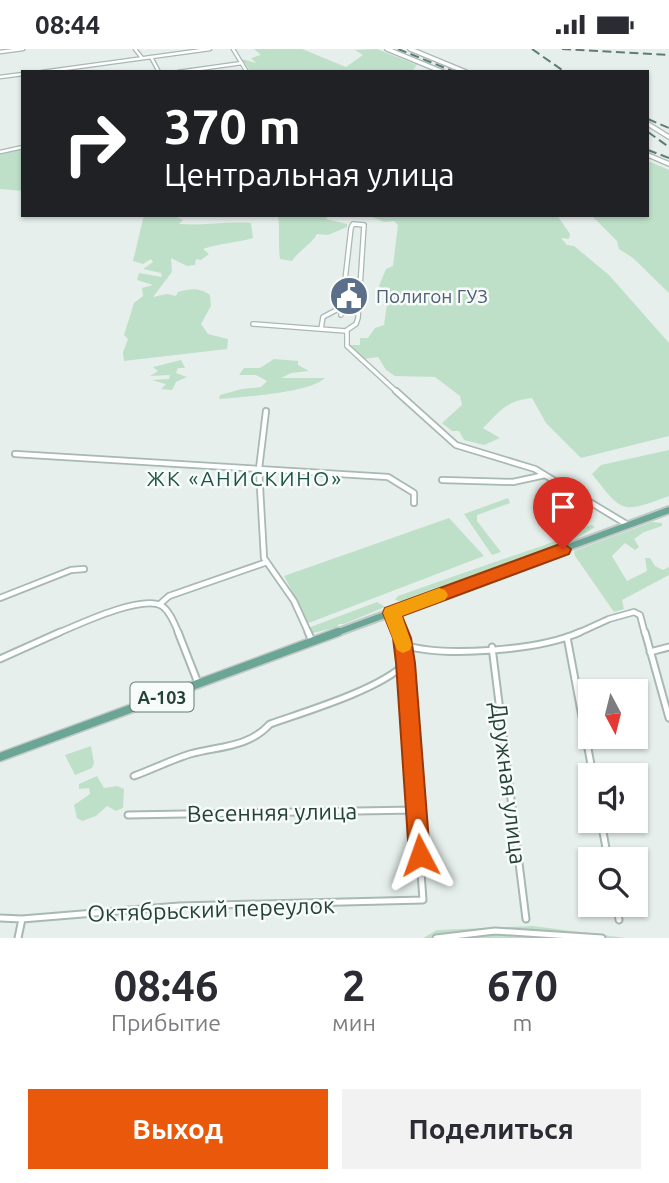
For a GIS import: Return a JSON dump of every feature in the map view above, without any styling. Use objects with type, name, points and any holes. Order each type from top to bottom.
[{"type":"main road","name":"А-103","points":[[0,757],[669,510]]},
{"type":"street","points":[[0,52],[23,49]]},
{"type":"street","points":[[135,49],[142,58]]},
{"type":"street","points":[[56,70],[209,49]]},
{"type":"street","points":[[233,49],[246,70]]},
{"type":"street","points":[[387,49],[438,70]]},
{"type":"street","points":[[410,49],[461,70]]},
{"type":"street","points":[[151,57],[158,70]]},
{"type":"street","points":[[191,70],[242,62]]},
{"type":"street","points":[[0,77],[21,74]]},
{"type":"street","points":[[649,125],[669,137]]},
{"type":"street","points":[[0,152],[21,147]]},
{"type":"street","points":[[649,155],[669,164]]},
{"type":"street","points":[[341,315],[351,227],[353,224],[364,225],[358,319],[347,332],[347,346],[456,445],[520,463],[546,474],[629,525]]},
{"type":"street","points":[[321,329],[320,321],[323,315],[342,307]]},
{"type":"street","points":[[253,324],[321,329],[339,327],[347,332]]},
{"type":"street","points":[[266,411],[259,469],[267,562],[294,601],[313,642]]},
{"type":"street","points":[[15,454],[388,477],[414,493],[414,503]]},
{"type":"street","points":[[442,480],[506,482],[546,474]]},
{"type":"street","points":[[0,659],[139,603],[160,604],[169,596],[267,562]]},
{"type":"street","points":[[0,598],[71,570],[84,569]]},
{"type":"street","points":[[160,604],[171,618],[198,683]]},
{"type":"street","points":[[391,613],[403,644],[416,810]]},
{"type":"street","points":[[403,644],[416,651],[434,652],[539,643],[567,638],[634,613],[640,615],[669,718]]},
{"type":"street","points":[[567,638],[591,763]]},
{"type":"street","points":[[650,652],[669,646]]},
{"type":"street","name":"Дружная улица","points":[[492,647],[526,919]]},
{"type":"street","points":[[135,776],[189,755],[253,740],[263,734],[270,724],[352,694],[363,685],[400,670],[405,663]]},
{"type":"street","name":"Весенняя улица","points":[[128,815],[416,810]]},
{"type":"street","name":"Октябрьский переулок","points":[[0,918],[22,919],[179,906],[423,900],[416,810]]},
{"type":"street","points":[[18,938],[22,919]]},
{"type":"street","points":[[436,938],[463,933],[524,932],[602,938]]},
{"type":"green space","points":[[254,49],[302,49],[346,67],[363,55],[355,50],[377,49],[417,65],[413,70],[250,70],[242,59],[256,63],[251,58],[261,55]]},
{"type":"green space","points":[[21,149],[21,191],[0,189],[0,153]]},
{"type":"green space","points":[[649,161],[669,170],[669,293],[633,258],[619,249],[617,241],[593,217],[649,217]]},
{"type":"green space","points":[[144,217],[177,217],[183,220],[179,224],[251,223],[253,238],[203,249],[209,254],[201,260],[196,259],[195,265],[187,266],[171,258],[172,272],[153,297],[167,294],[176,296],[178,292],[194,289],[210,295],[211,306],[201,324],[208,334],[228,339],[227,349],[124,361],[123,352],[128,339],[124,335],[134,303],[143,296],[142,288],[153,285],[137,280],[139,273],[162,277],[161,273],[143,269],[153,262],[151,259],[143,264],[133,261]]},
{"type":"green space","points":[[278,217],[327,217],[326,219],[347,224],[347,227],[328,235],[317,234],[292,261],[280,259]]},
{"type":"green space","points":[[373,217],[558,217],[570,234],[569,239],[561,238],[567,245],[574,246],[609,275],[669,343],[669,436],[581,458],[546,423],[532,398],[510,404],[500,411],[483,428],[500,438],[484,445],[464,440],[459,431],[452,431],[442,423],[462,405],[460,396],[435,377],[395,376],[386,370],[378,357],[364,359],[349,345],[360,345],[360,338],[368,338],[375,328],[384,325],[388,297],[379,286],[386,269],[393,266],[398,225],[394,221],[384,222]]},
{"type":"green space","points":[[274,359],[298,361],[298,365],[309,371],[291,373],[281,378],[325,378],[291,391],[219,399],[220,395],[261,387],[267,381],[256,375],[239,375],[244,368],[260,368]]},
{"type":"green space","points":[[181,360],[185,368],[178,368],[176,373],[187,377],[176,382],[172,390],[161,389],[166,384],[152,380],[169,379],[170,375],[150,376],[158,371],[153,367]]},
{"type":"green space","points":[[669,450],[669,496],[641,506],[624,506],[617,503],[592,474],[601,465]]},
{"type":"green space","points":[[508,498],[510,503],[477,515],[477,521],[501,552],[492,555],[464,514]]},
{"type":"green space","points":[[449,518],[484,556],[306,624],[303,612],[284,576]]},
{"type":"green space","points":[[652,522],[662,523],[662,526],[644,532],[634,539],[639,547],[635,550],[625,543],[612,556],[627,581],[647,571],[645,558],[650,558],[655,566],[663,570],[669,567],[669,575],[622,600],[624,609],[614,612],[574,551]]},
{"type":"green space","points":[[592,525],[595,527],[575,539],[404,602],[395,600],[398,596],[542,546]]},
{"type":"green space","points":[[377,602],[385,607],[337,627],[309,634],[308,628]]},
{"type":"green space","points":[[91,746],[94,763],[92,768],[75,775],[65,755]]},
{"type":"green space","points":[[97,776],[104,788],[117,786],[124,789],[123,808],[116,811],[107,806],[96,816],[82,821],[77,818],[74,805],[90,794],[89,788],[79,789],[79,784]]},
{"type":"green space","points":[[533,926],[626,938],[423,938],[437,930]]},
{"type":"railway","points":[[398,49],[450,70]]},
{"type":"railway","points":[[532,49],[562,70]]},
{"type":"railway","points":[[562,49],[669,55]]},
{"type":"railway","points":[[649,119],[669,128]]},
{"type":"railway","points":[[649,133],[669,147]]},
{"type":"railway","points":[[649,150],[669,158]]},
{"type":"slow traffic","points":[[403,645],[391,613],[439,595]]},
{"type":"place","name":"Полигон ГУЗ","points":[[349,296]]},
{"type":"district","name":"ЖК «АНИСКИНО»","points":[[245,478]]},
{"type":"route","points":[[420,855],[405,663],[402,638],[391,613],[563,549]]}]
